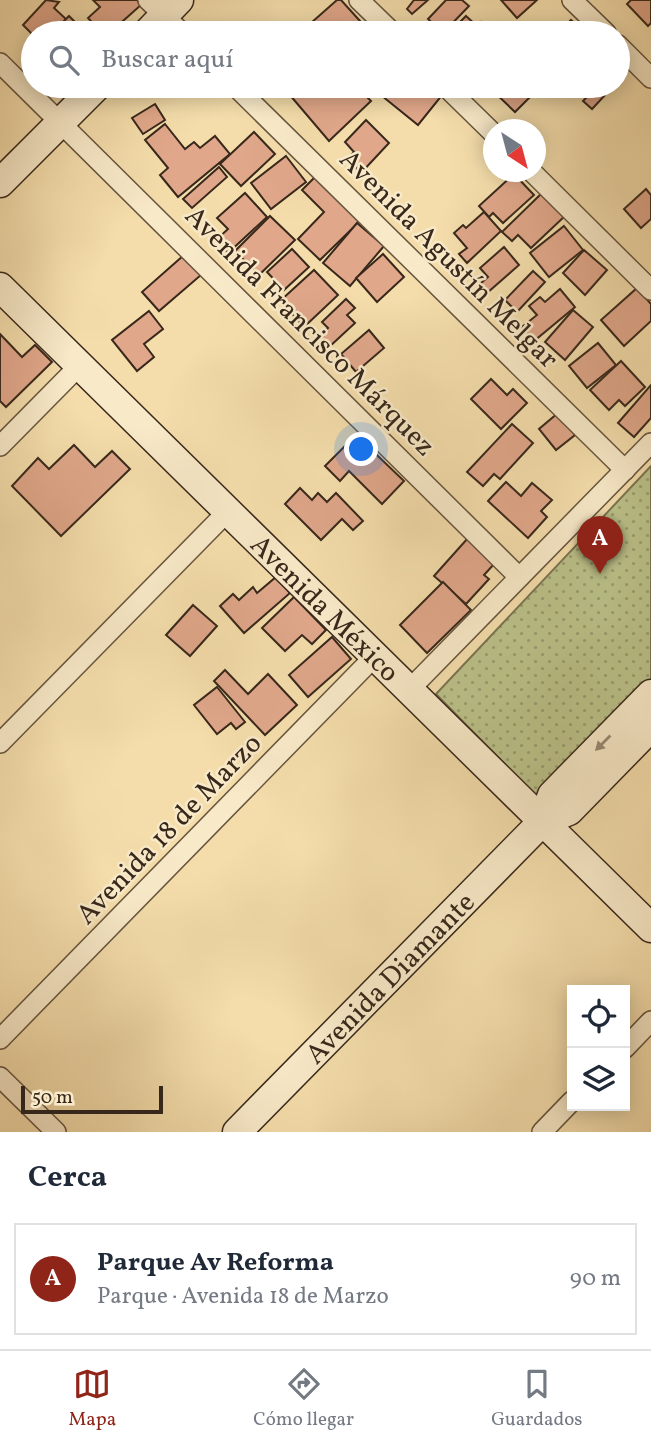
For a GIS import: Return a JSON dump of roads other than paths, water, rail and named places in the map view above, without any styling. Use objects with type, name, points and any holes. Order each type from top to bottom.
[{"type":"main road","points":[[0,183],[85,98]]},
{"type":"main road","name":"Avenida México","points":[[0,287],[651,928]]},
{"type":"main road","name":"Avenida Diamante","points":[[542,822],[552,795],[651,694]]},
{"type":"main road","name":"Avenida Diamante","points":[[237,1132],[542,822],[569,811],[651,727]]},
{"type":"street","points":[[359,0],[381,21]]},
{"type":"street","points":[[572,0],[594,21]]},
{"type":"street","points":[[630,57],[651,78]]},
{"type":"street","name":"Avenida Francisco Márquez","points":[[0,63],[21,83]]},
{"type":"street","name":"Avenida Francisco Márquez","points":[[37,98],[519,577]]},
{"type":"street","name":"Avenida Agustín Melgar","points":[[247,98],[625,470]]},
{"type":"street","points":[[458,98],[483,123]]},
{"type":"street","points":[[542,182],[651,290]]},
{"type":"street","points":[[0,446],[79,366]]},
{"type":"street","points":[[409,690],[651,443]]},
{"type":"street","points":[[0,743],[227,512]]},
{"type":"street","name":"Avenida 18 de Marzo","points":[[0,1039],[375,656]]},
{"type":"street","points":[[630,1043],[651,1021]]},
{"type":"street","points":[[0,1077],[56,1132]]},
{"type":"street","points":[[542,1132],[567,1106]]},
{"type":"place","name":"Parque Av Reforma","points":[[600,574]]}]
